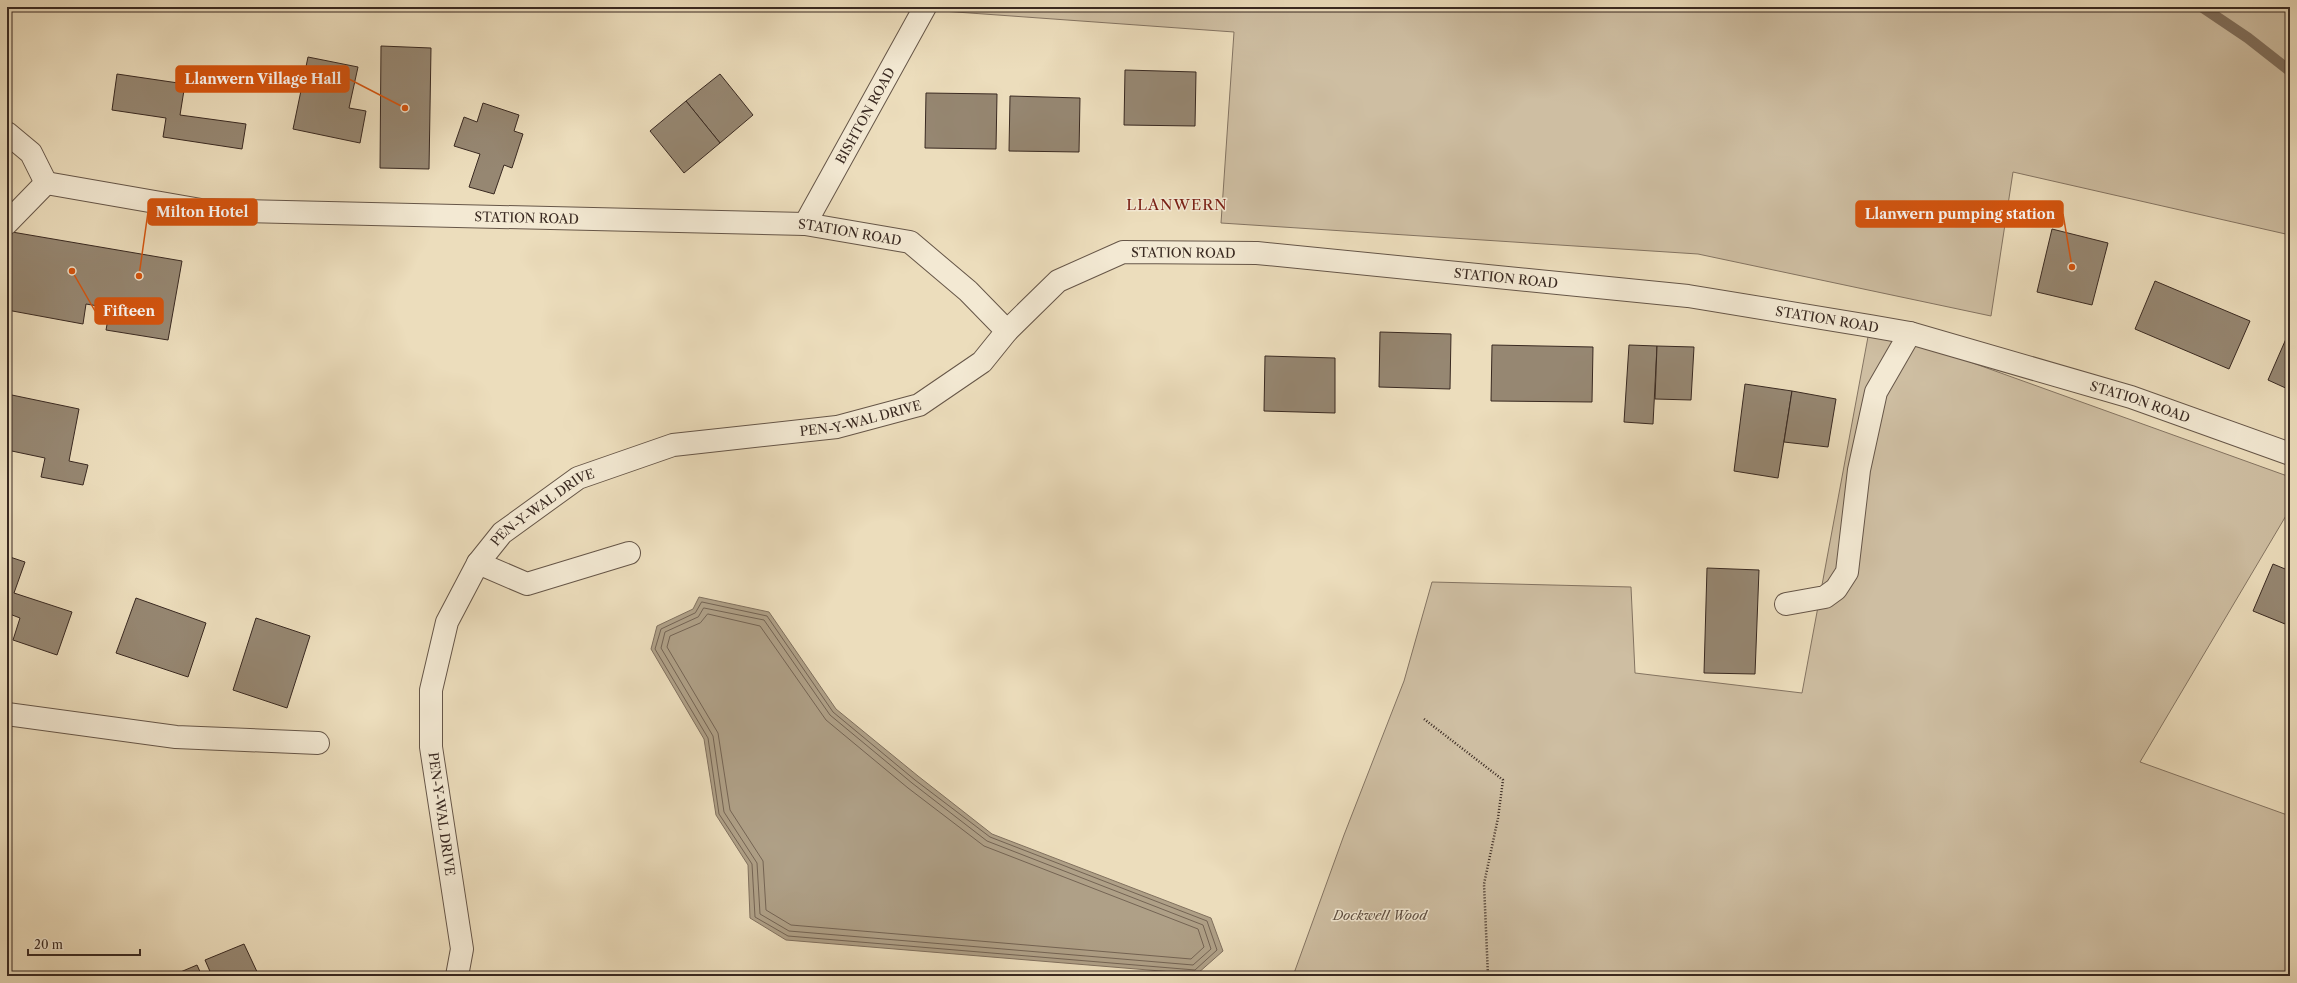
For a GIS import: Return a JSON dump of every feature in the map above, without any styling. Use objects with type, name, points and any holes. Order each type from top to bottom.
[{"type":"street","name":"BISHTON ROAD","points":[[805,224],[925,7]]},
{"type":"street","points":[[7,133],[31,153],[46,183],[7,223]]},
{"type":"street","name":"STATION ROAD","points":[[46,183],[201,210],[805,224],[910,242],[968,291],[1008,331],[1058,281],[1123,252],[1257,253],[1680,295],[1910,333],[2131,397],[2290,454]]},
{"type":"street","name":"PEN-Y-WAL DRIVE","points":[[457,976],[462,949],[432,747],[431,690],[447,622],[478,562],[502,533],[578,478],[673,445],[837,427],[919,405],[982,362],[1008,331]]},
{"type":"street","points":[[1786,604],[1825,597],[1836,589],[1847,572],[1859,470],[1876,392],[1910,333]]},
{"type":"street","points":[[478,562],[527,584],[629,554]]},
{"type":"street","points":[[7,714],[176,737],[318,742]]},
{"type":"path","points":[[1424,719],[1503,780],[1498,818],[1484,884],[1488,976]]},
{"type":"green space","points":[[945,7],[2290,7],[2290,235],[2013,172],[1991,316],[1698,254],[1221,223],[1234,32],[942,11]]},
{"type":"green space","name":"Dockwell Wood","points":[[1870,326],[2290,477],[2290,509],[2140,762],[2290,816],[2290,976],[1293,976],[1344,835],[1404,681],[1432,582],[1631,587],[1635,673],[1802,693]]},
{"type":"water","points":[[699,597],[769,612],[836,709],[992,834],[1211,918],[1223,951],[1197,974],[786,940],[750,918],[748,865],[716,815],[704,739],[651,649],[657,626],[693,609]]},
{"type":"building","points":[[381,46],[431,48],[429,169],[380,168]]},
{"type":"building","points":[[308,57],[358,67],[349,108],[366,111],[360,143],[293,129]]},
{"type":"building","points":[[1125,70],[1196,72],[1195,126],[1124,125]]},
{"type":"building","points":[[117,74],[185,84],[180,115],[246,124],[242,149],[163,137],[166,118],[112,110]]},
{"type":"building","points":[[720,74],[753,115],[720,143],[686,101]]},
{"type":"building","points":[[926,93],[997,94],[996,149],[925,148]]},
{"type":"building","points":[[1010,96],[1080,98],[1079,152],[1009,151]]},
{"type":"building","points":[[686,101],[720,143],[684,173],[650,131]]},
{"type":"building","points":[[483,103],[519,115],[514,131],[523,134],[512,168],[504,165],[494,194],[469,187],[480,154],[454,146],[464,117],[477,122]]},
{"type":"building","points":[[2052,229],[2108,243],[2092,305],[2037,292]]},
{"type":"building","points":[[12,232],[182,261],[168,340],[106,330],[110,308],[86,304],[83,324],[7,310],[7,264]]},
{"type":"building","points":[[2155,281],[2250,321],[2229,369],[2135,329]]},
{"type":"building","points":[[1380,332],[1451,334],[1450,389],[1379,387]]},
{"type":"building","points":[[2289,332],[2290,333],[2290,390],[2268,380]]},
{"type":"building","points":[[1492,345],[1593,347],[1592,402],[1491,401]]},
{"type":"building","points":[[1629,345],[1657,346],[1653,424],[1624,422]]},
{"type":"building","points":[[1657,346],[1694,347],[1691,400],[1655,399]]},
{"type":"building","points":[[1265,356],[1335,358],[1335,413],[1264,411]]},
{"type":"building","points":[[1745,384],[1792,391],[1778,478],[1734,471]]},
{"type":"building","points":[[1792,391],[1836,399],[1828,447],[1784,442]]},
{"type":"building","points":[[7,394],[79,409],[69,461],[88,465],[83,485],[41,477],[45,458],[7,450]]},
{"type":"building","points":[[7,556],[25,562],[14,593],[72,612],[57,655],[13,640],[20,618],[7,613]]},
{"type":"building","points":[[2273,564],[2290,571],[2290,626],[2253,611]]},
{"type":"building","points":[[1707,568],[1759,570],[1755,674],[1704,673]]},
{"type":"building","points":[[136,598],[206,623],[188,677],[116,653]]},
{"type":"building","points":[[256,618],[310,636],[287,708],[233,690]]},
{"type":"building","points":[[244,944],[259,976],[212,976],[205,960]]},
{"type":"building","points":[[197,965],[202,976],[171,976]]},
{"type":"waterway","points":[[2202,7],[2248,38],[2290,71]]},
{"type":"place","name":"Llanwern Village Hall","points":[[405,108]]},
{"type":"place","name":"Llanwern pumping station","points":[[2072,267]]},
{"type":"place","name":"Fifteen","points":[[72,271]]},
{"type":"place","name":"Milton Hotel","points":[[139,276]]},
{"type":"district","name":"LLANWERN","points":[[1177,205]]}]
